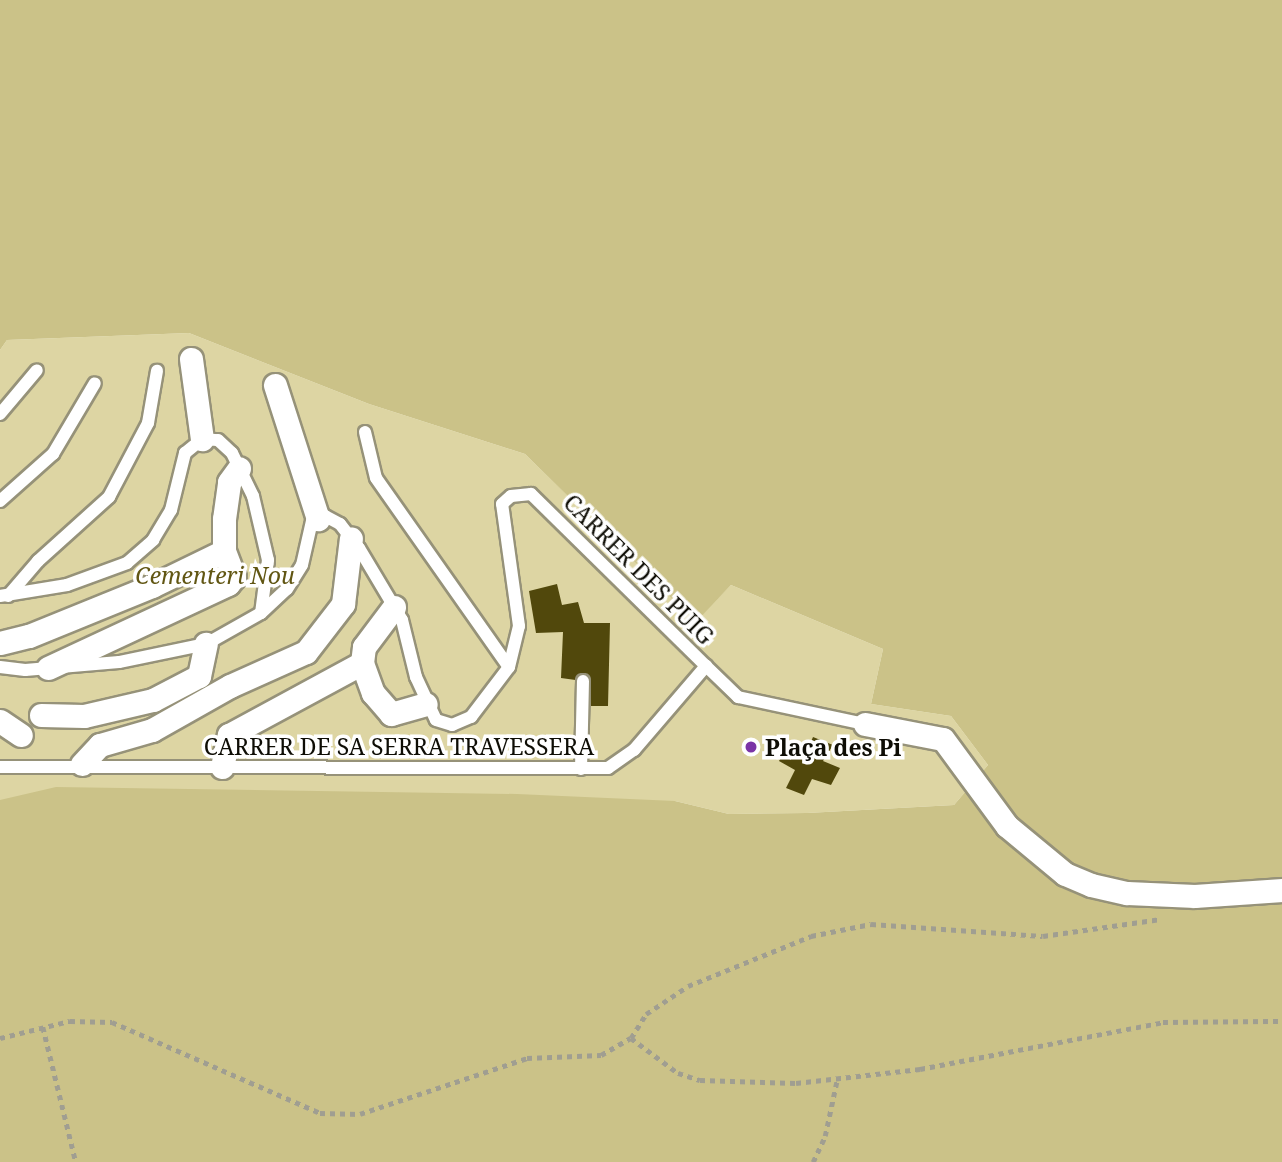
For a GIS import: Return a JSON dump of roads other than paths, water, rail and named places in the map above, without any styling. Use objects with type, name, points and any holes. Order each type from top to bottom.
[{"type":"street","points":[[191,359],[202,439]]},
{"type":"street","points":[[275,385],[318,519]]},
{"type":"street","points":[[48,668],[228,584],[234,576],[224,551],[229,482],[239,468]]},
{"type":"street","points":[[82,765],[100,744],[152,730],[230,686],[306,652],[343,604],[351,538]]},
{"type":"street","points":[[0,643],[29,636],[140,591],[224,551]]},
{"type":"street","points":[[394,607],[364,647],[362,663],[373,693],[391,714],[426,704]]},
{"type":"street","points":[[41,715],[84,716],[153,699],[200,676],[206,644]]},
{"type":"street","points":[[222,767],[229,735],[362,663]]},
{"type":"street","points":[[0,721],[21,735]]},
{"type":"street","points":[[865,724],[943,739],[1007,826],[1065,874],[1091,885],[1127,893],[1195,896],[1282,890]]},
{"type":"lane","points":[[0,414],[37,370]]},
{"type":"lane","points":[[4,596],[38,561],[109,497],[148,424],[157,371]]},
{"type":"lane","points":[[0,501],[53,454],[95,383]]},
{"type":"lane","points":[[365,432],[376,478],[509,667]]},
{"type":"lane","points":[[4,596],[66,585],[127,563],[153,540],[171,510],[185,453],[202,439],[218,440],[239,468],[253,496],[268,560],[261,613]]},
{"type":"lane","name":"CARRER DES PUIG","points":[[426,704],[436,720],[452,725],[471,717],[509,667],[519,626],[502,504],[511,496],[531,494],[706,666]]},
{"type":"lane","points":[[0,667],[48,668],[119,662],[206,644],[261,613],[287,589],[302,565],[306,537],[312,521],[325,516],[340,524],[351,538],[394,607],[426,704]]},
{"type":"lane","points":[[706,666],[738,696],[865,724]]},
{"type":"lane","name":"CARRER DE SA SERRA TRAVESSERA","points":[[0,767],[82,765],[608,768],[634,750],[706,666]]},
{"type":"lane","points":[[581,769],[583,681]]},
{"type":"place","name":"Plaça des Pi","points":[[751,747]]},
{"type":"park label","name":"Cementeri Nou","points":[[215,575]]}]
